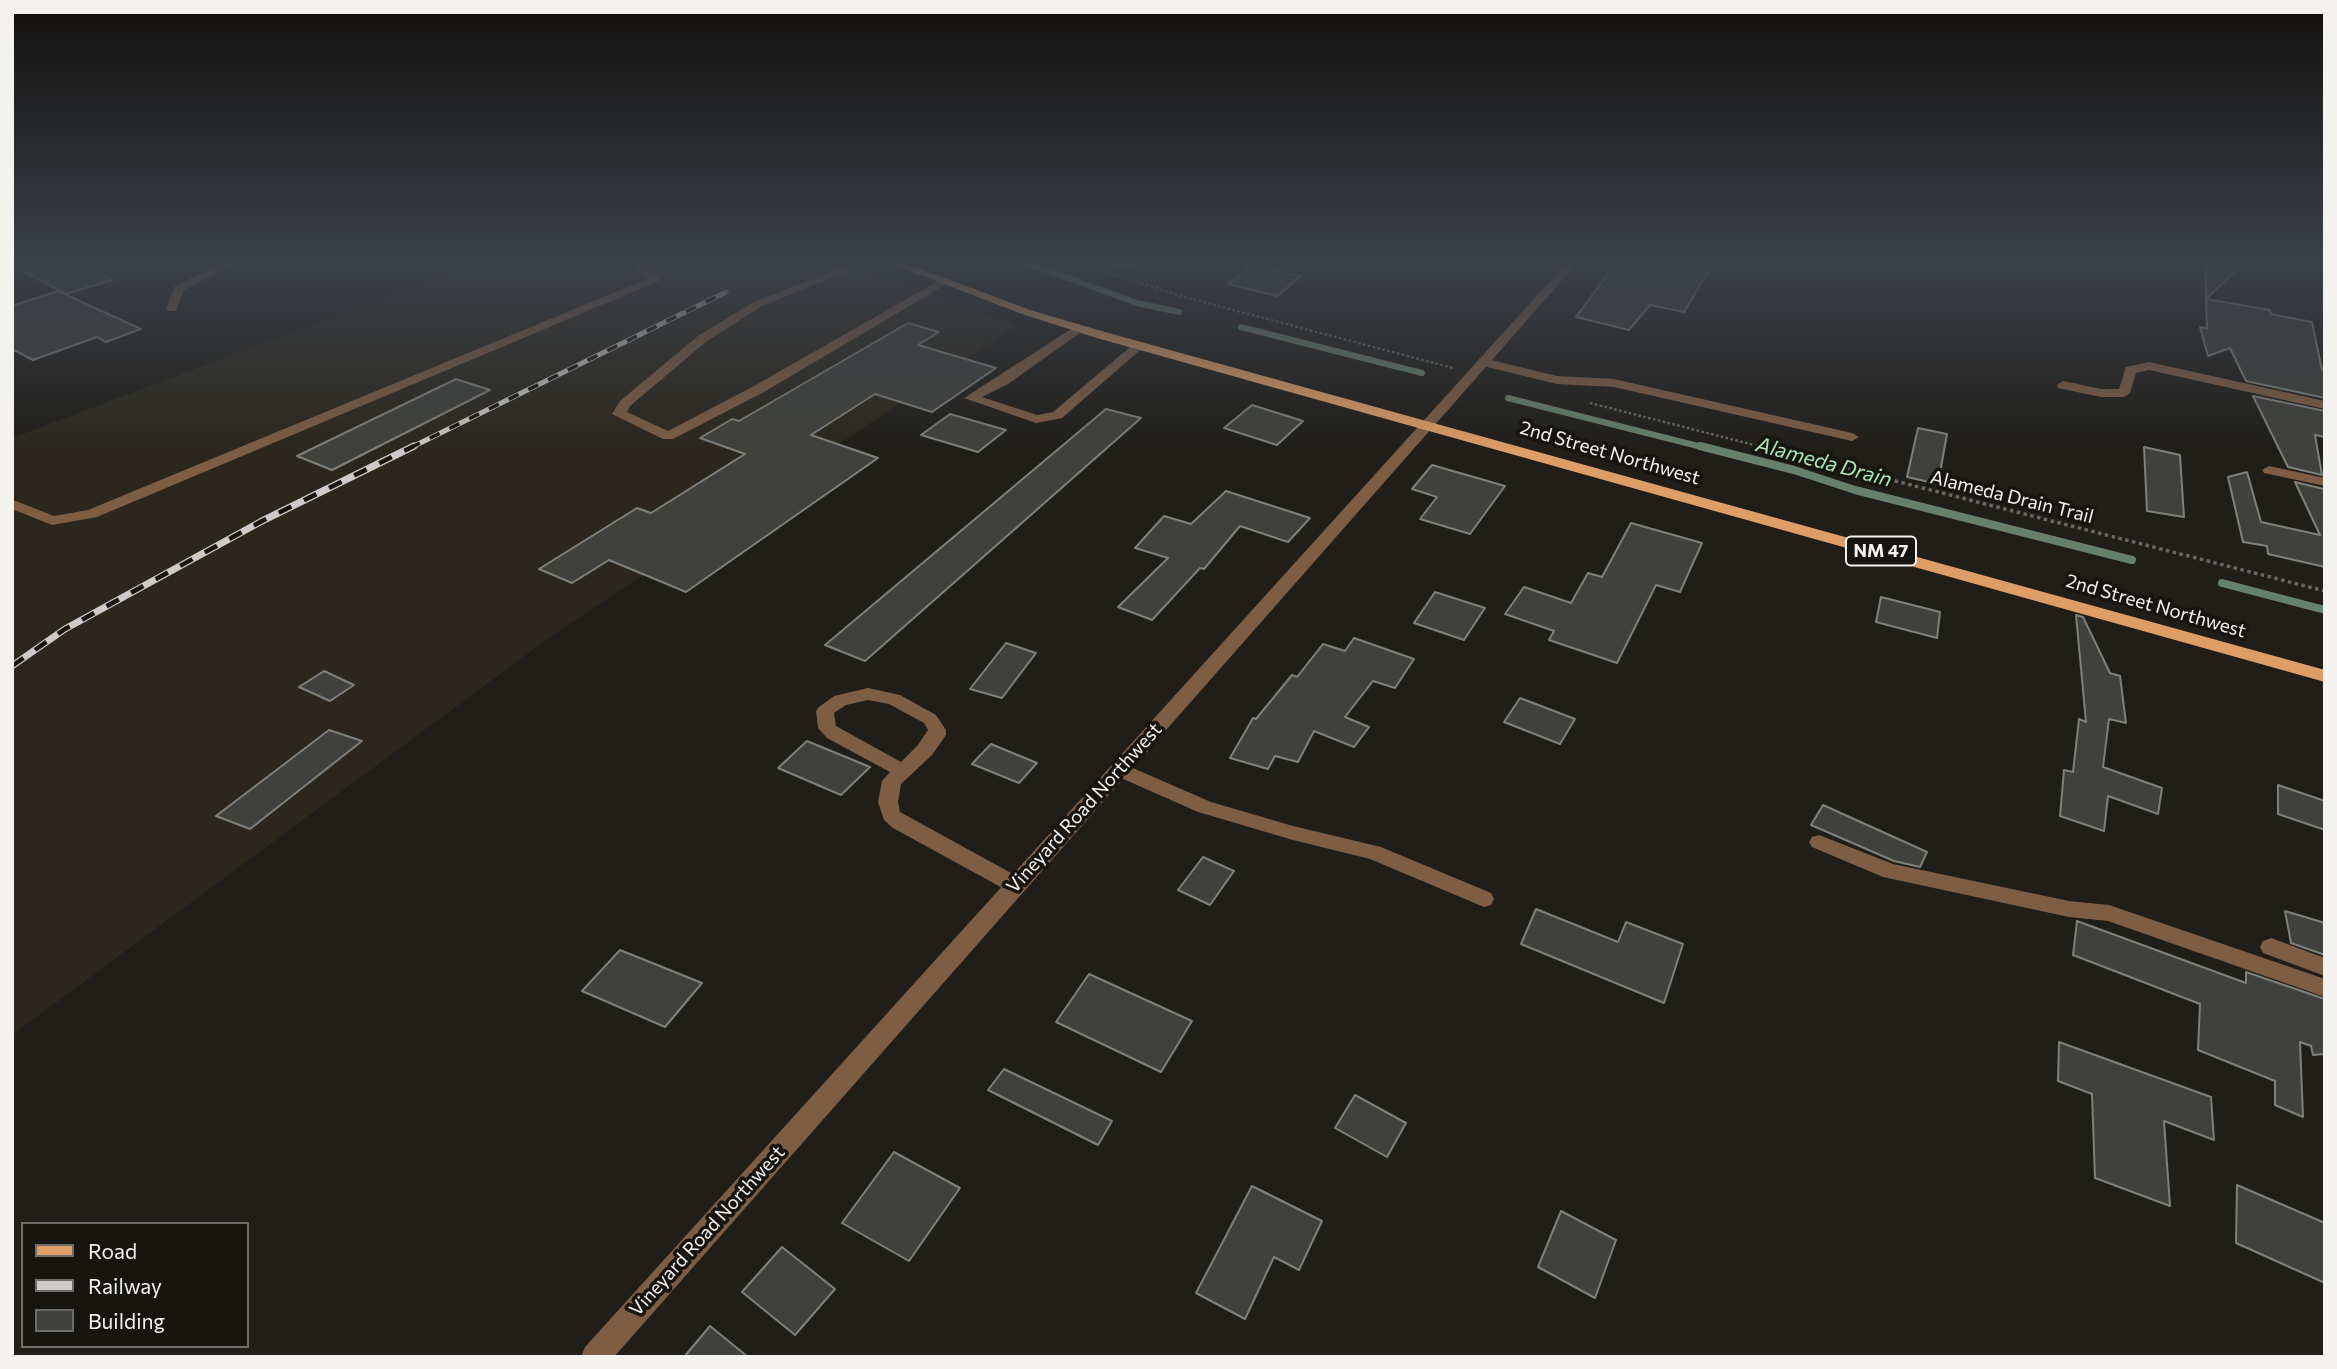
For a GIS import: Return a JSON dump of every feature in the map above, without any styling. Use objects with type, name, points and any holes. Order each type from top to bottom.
[{"type":"main road","name":"2nd Street Northwest","points":[[1067,324],[2325,676]]},
{"type":"street","points":[[13,503],[52,521],[92,514],[547,324]]},
{"type":"street","points":[[726,324],[635,395],[625,404],[620,414],[667,436],[759,389],[872,324]]},
{"type":"street","name":"Vineyard Road Northwest","points":[[595,1357],[1517,324]]},
{"type":"street","points":[[1081,328],[971,398],[1036,419],[1057,415],[1140,345]]},
{"type":"street","points":[[1483,362],[1558,380],[1614,383],[1852,437]]},
{"type":"street","points":[[2063,385],[2101,393],[2124,393],[2130,370],[2149,366],[2325,405]]},
{"type":"street","points":[[2269,470],[2325,482]]},
{"type":"street","points":[[901,771],[833,734],[827,728],[825,712],[840,700],[868,694],[894,699],[930,719],[937,735],[892,781],[888,802],[891,815],[900,823],[1016,885]]},
{"type":"street","points":[[1119,769],[1205,807],[1293,833],[1374,852],[1484,899]]},
{"type":"street","points":[[1819,842],[1890,871],[2069,909],[2109,913],[2325,988]]},
{"type":"street","points":[[2271,947],[2325,967]]},
{"type":"path","points":[[1286,324],[1457,369]]},
{"type":"path","name":"Alameda Drain Trail","points":[[1580,401],[2325,591]]},
{"type":"shaded area","points":[[315,324],[1017,325],[553,635],[12,1035],[12,438]]},
{"type":"building","points":[[12,324],[130,324],[141,329],[106,342],[97,337],[33,360],[12,349]]},
{"type":"building","points":[[906,324],[939,332],[918,345],[996,368],[932,412],[875,394],[811,435],[878,458],[686,592],[609,560],[572,583],[539,569],[637,508],[651,513],[745,454],[700,438],[732,419],[739,421]]},
{"type":"building","points":[[1604,324],[1634,324],[1629,330]]},
{"type":"building","points":[[2207,324],[2312,324],[2322,370],[2325,371],[2325,398],[2246,381],[2230,348],[2208,356],[2200,327],[2207,328]]},
{"type":"building","points":[[456,379],[490,390],[332,470],[297,456]]},
{"type":"building","points":[[2253,396],[2325,411],[2325,437],[2315,435],[2322,475],[2288,467]]},
{"type":"building","points":[[1252,405],[1303,421],[1277,445],[1224,428]]},
{"type":"building","points":[[1106,409],[1141,418],[865,661],[825,645]]},
{"type":"building","points":[[950,414],[1006,430],[978,452],[921,435]]},
{"type":"building","points":[[1918,428],[1947,434],[1938,484],[1907,477]]},
{"type":"building","points":[[2144,447],[2180,455],[2184,517],[2147,511]]},
{"type":"building","points":[[1432,465],[1505,486],[1470,534],[1420,519],[1437,497],[1412,489]]},
{"type":"building","points":[[2247,472],[2261,522],[2320,535],[2295,482],[2324,489],[2325,567],[2268,554],[2267,546],[2243,542],[2228,477]]},
{"type":"building","points":[[1226,491],[1310,518],[1288,542],[1240,526],[1204,569],[1200,568],[1152,620],[1118,607],[1168,558],[1135,548],[1164,516],[1191,524]]},
{"type":"building","points":[[1631,523],[1702,543],[1680,592],[1656,585],[1617,663],[1549,640],[1554,631],[1505,614],[1524,587],[1571,603],[1588,573],[1602,577]]},
{"type":"building","points":[[1435,592],[1485,608],[1464,640],[1414,623]]},
{"type":"building","points":[[1881,597],[1940,612],[1937,638],[1876,622]]},
{"type":"building","points":[[2076,615],[2083,617],[2110,673],[2120,676],[2126,723],[2109,719],[2103,767],[2162,788],[2158,814],[2108,796],[2104,831],[2060,816],[2064,770],[2073,772],[2079,719],[2086,722]]},
{"type":"building","points":[[1354,638],[1414,659],[1395,688],[1373,681],[1345,717],[1369,727],[1354,747],[1314,731],[1298,762],[1275,756],[1268,769],[1230,758],[1253,718],[1256,719],[1292,675],[1297,677],[1323,644],[1345,651]]},
{"type":"building","points":[[1006,643],[1036,653],[1002,698],[970,689]]},
{"type":"building","points":[[324,671],[354,685],[330,701],[299,687]]},
{"type":"building","points":[[1520,698],[1575,719],[1560,744],[1504,722]]},
{"type":"building","points":[[329,730],[362,741],[250,829],[216,816]]},
{"type":"building","points":[[807,741],[870,767],[841,795],[778,768]]},
{"type":"building","points":[[991,744],[1037,763],[1019,783],[972,764]]},
{"type":"building","points":[[2278,785],[2325,801],[2325,830],[2278,814]]},
{"type":"building","points":[[1823,805],[1927,852],[1920,867],[1894,861],[1811,825]]},
{"type":"building","points":[[1203,857],[1234,871],[1210,905],[1178,890]]},
{"type":"building","points":[[1536,909],[1618,942],[1626,922],[1683,944],[1664,1003],[1521,944]]},
{"type":"building","points":[[2285,911],[2325,923],[2325,955],[2291,943]]},
{"type":"building","points":[[2077,921],[2246,983],[2246,972],[2325,999],[2325,1054],[2313,1055],[2311,1046],[2300,1042],[2303,1117],[2275,1105],[2275,1081],[2198,1050],[2200,1004],[2073,955]]},
{"type":"building","points":[[620,950],[702,983],[665,1027],[582,991]]},
{"type":"building","points":[[1089,974],[1192,1021],[1161,1072],[1056,1022]]},
{"type":"building","points":[[2059,1042],[2211,1097],[2214,1140],[2164,1121],[2170,1206],[2095,1178],[2092,1094],[2058,1081]]},
{"type":"building","points":[[1004,1069],[1112,1121],[1098,1145],[988,1090]]},
{"type":"building","points":[[1355,1095],[1406,1123],[1387,1157],[1335,1128]]},
{"type":"building","points":[[894,1152],[960,1188],[909,1261],[842,1223]]},
{"type":"building","points":[[2237,1185],[2325,1223],[2325,1283],[2236,1243]]},
{"type":"building","points":[[1252,1186],[1322,1221],[1299,1270],[1274,1257],[1245,1319],[1196,1293]]},
{"type":"building","points":[[1561,1211],[1616,1240],[1595,1298],[1538,1267]]},
{"type":"building","points":[[782,1247],[835,1289],[795,1335],[742,1292]]},
{"type":"building","points":[[710,1326],[748,1357],[684,1357]]},
{"type":"waterway","name":"Alameda Drain","points":[[1241,327],[1422,373]]},
{"type":"waterway","name":"Alameda Drain","points":[[1508,398],[1706,448]]},
{"type":"waterway","name":"Alameda Drain","points":[[1700,446],[1794,470],[1855,490],[2132,560]]},
{"type":"waterway","name":"Alameda Drain","points":[[2222,583],[2325,610]]},
{"type":"railway","points":[[410,448],[661,324]]},
{"type":"railway","points":[[12,666],[65,629],[262,521],[414,446]]}]
